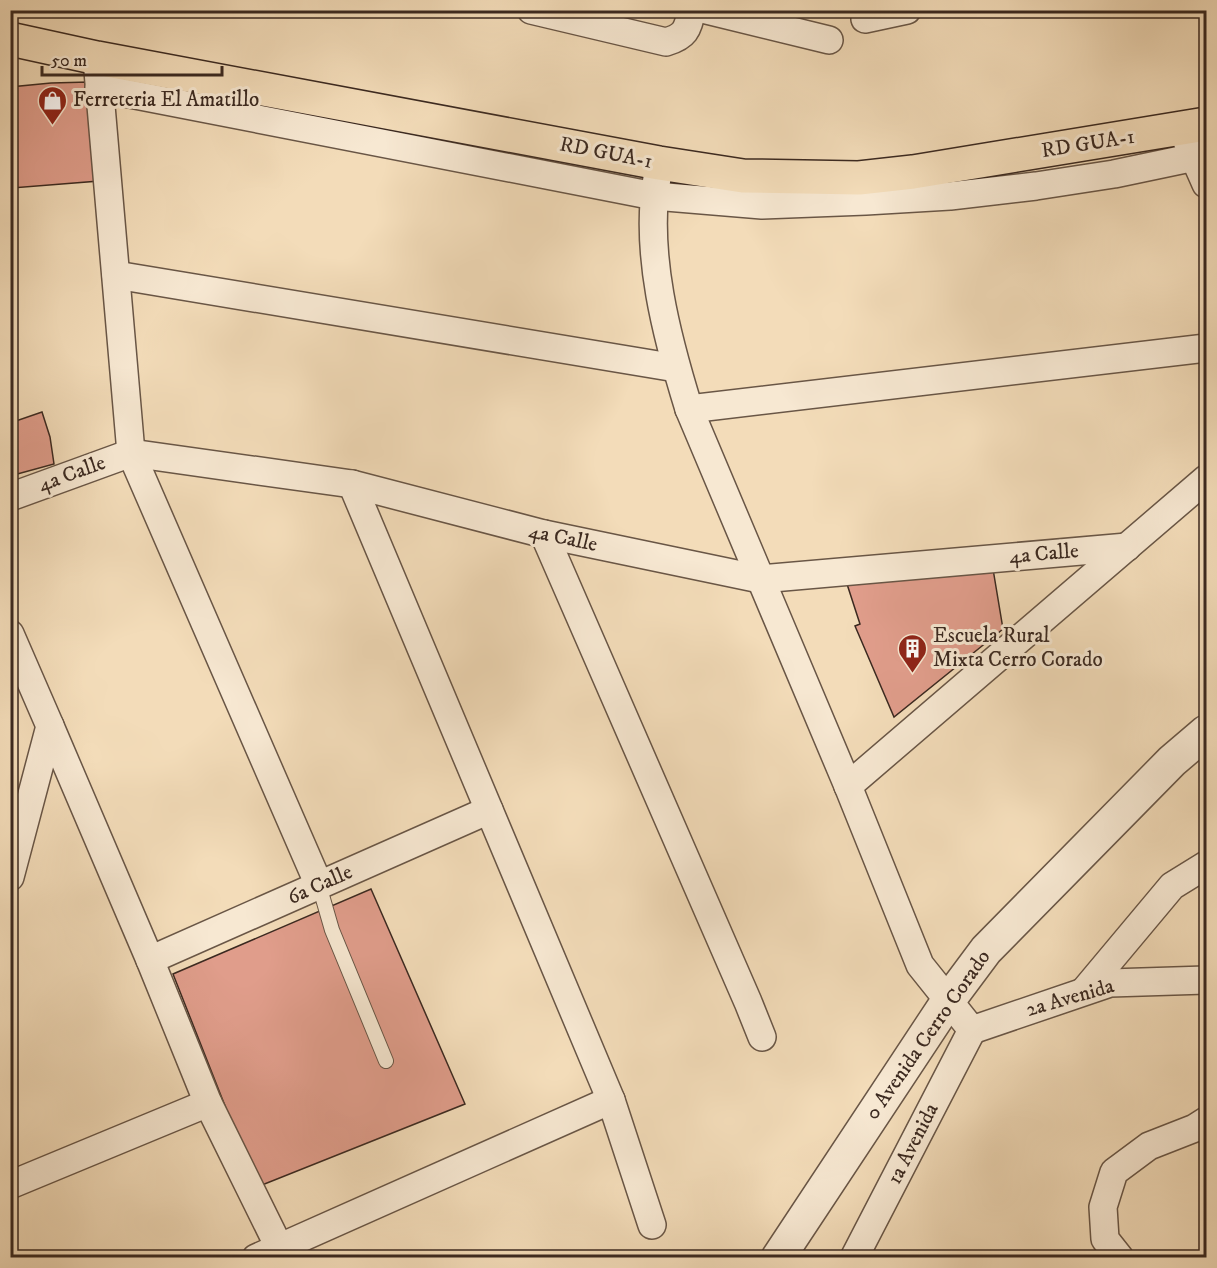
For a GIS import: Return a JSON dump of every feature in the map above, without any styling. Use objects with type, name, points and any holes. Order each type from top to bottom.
[{"type":"main road","name":"RD GUA-1","points":[[10,39],[98,73],[743,176],[859,178],[1194,136]]},
{"type":"street","points":[[531,10],[666,42],[679,38],[688,29],[692,10]]},
{"type":"street","points":[[706,10],[829,40]]},
{"type":"street","points":[[866,19],[907,10]]},
{"type":"street","points":[[319,885],[131,453],[98,73],[654,196],[762,205],[950,196],[1114,174],[1194,136],[1206,184]]},
{"type":"street","points":[[659,163],[654,196],[656,269],[676,368],[689,408],[848,786],[920,965],[972,1030]]},
{"type":"street","points":[[116,275],[676,368]]},
{"type":"street","points":[[689,408],[1206,348]]},
{"type":"street","name":"4a Calle","points":[[10,497],[131,453],[352,484],[544,534],[760,579],[1127,547]]},
{"type":"street","points":[[848,786],[1206,479]]},
{"type":"street","points":[[352,484],[611,1100],[652,1225]]},
{"type":"street","points":[[544,534],[762,1037]]},
{"type":"street","points":[[10,634],[150,960],[268,1252],[611,1100]]},
{"type":"street","points":[[10,878],[50,726]]},
{"type":"street","name":"0 Avenida Cerro Corado","points":[[778,1257],[948,1001],[986,950],[1172,761],[1206,732]]},
{"type":"street","name":"6a Calle","points":[[150,960],[489,810]]},
{"type":"street","points":[[1085,990],[1173,886],[1206,866]]},
{"type":"street","name":"2a Avenida","points":[[972,1030],[1110,983],[1206,980]]},
{"type":"street","name":"1a Avenida","points":[[854,1257],[972,1030]]},
{"type":"street","points":[[10,1185],[208,1103]]},
{"type":"street","points":[[1120,1257],[1106,1239],[1103,1208],[1114,1172],[1149,1146],[1195,1128],[1206,1121]]},
{"type":"lane","points":[[319,885],[332,930],[386,1061]]},
{"type":"building","name":"Ferreteria El Amatillo","points":[[89,82],[99,181],[12,188],[10,87]]},
{"type":"building","points":[[42,412],[50,437],[54,464],[10,476],[10,423]]},
{"type":"building","name":"Escuela Rural Mixta Cerro Corado","points":[[992,563],[1003,629],[894,717],[855,626],[860,624],[847,584]]},
{"type":"building","points":[[371,889],[465,1104],[257,1187],[173,974]]},
{"type":"place","name":"Ferreteria El Amatillo","points":[[52,126]]},
{"type":"place","name":"Escuela Rural Mixta Cerro Corado","points":[[912,674]]}]
